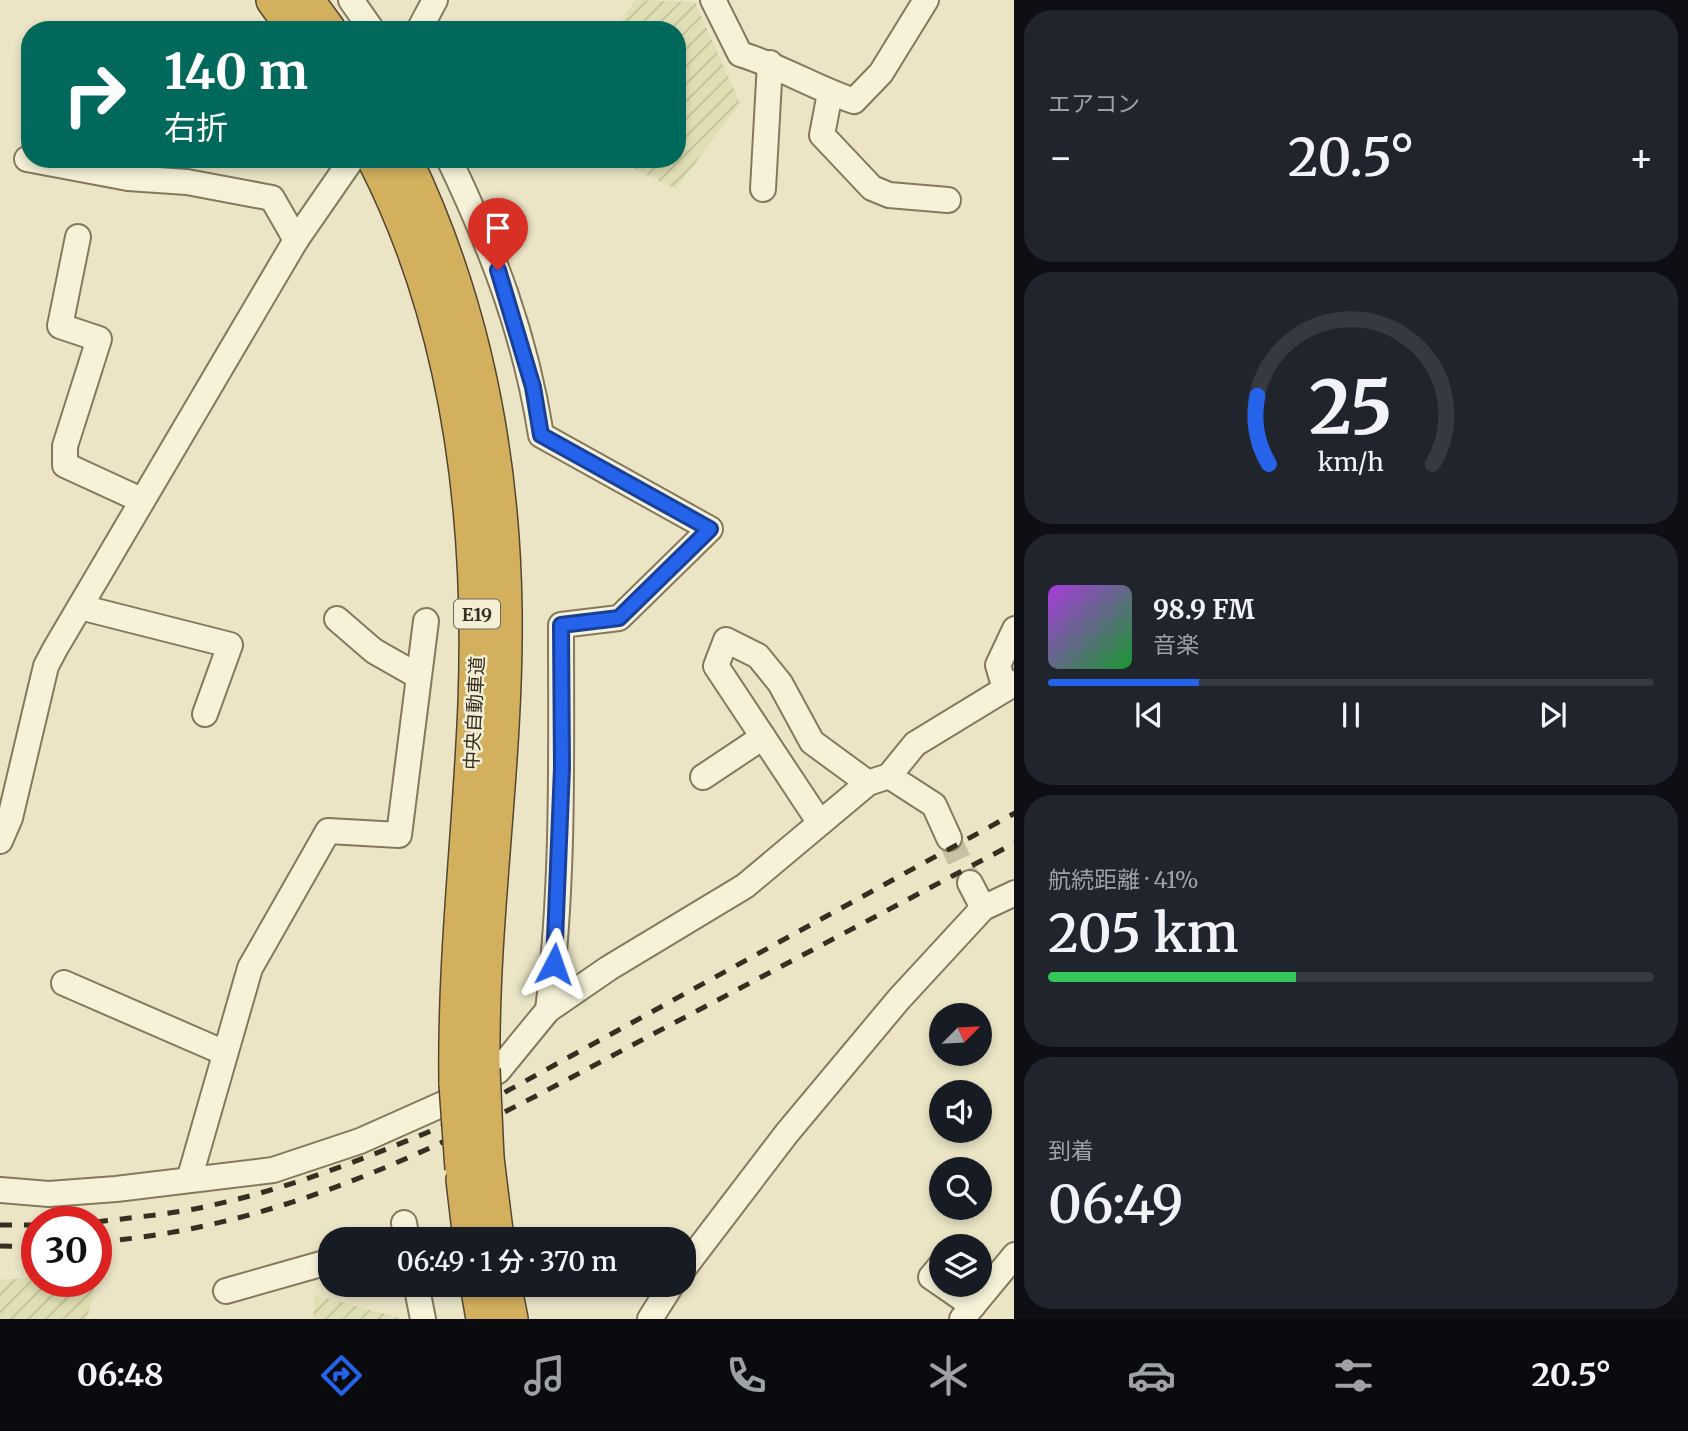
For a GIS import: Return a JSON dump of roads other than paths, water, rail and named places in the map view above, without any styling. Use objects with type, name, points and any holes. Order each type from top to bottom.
[{"type":"highway","points":[[274,0],[289,21]]},
{"type":"highway","points":[[306,0],[321,21]]},
{"type":"highway","name":"中央自動車道","points":[[379,168],[420,268],[449,365],[467,452],[475,536],[476,705],[456,996],[470,1076],[475,1163],[472,1227]]},
{"type":"highway","name":"中央自動車道","points":[[408,168],[456,286],[474,354],[491,430],[501,532],[504,611],[502,693],[481,996],[470,1076]]},
{"type":"highway","name":"中央自動車道","points":[[475,1163],[493,1227]]},
{"type":"highway","points":[[480,1297],[484,1319]]},
{"type":"highway","points":[[506,1297],[510,1319]]},
{"type":"street","points":[[351,0],[366,21]]},
{"type":"street","points":[[424,21],[435,0]]},
{"type":"street","points":[[713,0],[740,54],[770,63],[830,93],[854,101],[881,73],[926,0]]},
{"type":"street","points":[[763,189],[770,63]]},
{"type":"street","points":[[830,93],[822,135],[872,188],[889,195],[948,200]]},
{"type":"street","points":[[75,168],[128,178],[187,182],[272,198],[296,240]]},
{"type":"street","points":[[0,841],[10,818],[46,666],[296,240],[346,168]]},
{"type":"street","points":[[453,168],[492,249],[533,387],[541,435],[710,529],[619,618],[561,625],[562,768],[557,941],[548,1010]]},
{"type":"street","points":[[78,237],[60,326],[99,339],[65,446],[65,465],[141,500]]},
{"type":"street","points":[[80,607],[230,645],[205,714]]},
{"type":"street","points":[[337,619],[374,652],[418,677]]},
{"type":"street","points":[[189,1180],[250,968],[328,831],[399,835],[426,621]]},
{"type":"street","points":[[0,1190],[49,1194],[273,1170],[360,1141],[443,1104],[498,1070],[548,1010],[609,968],[745,886],[820,823],[879,779],[915,744],[1010,686],[998,665],[1014,629]]},
{"type":"street","points":[[820,823],[716,666],[726,640],[758,656],[780,683],[812,742],[934,806],[949,838]]},
{"type":"street","points":[[703,777],[763,737]]},
{"type":"street","points":[[970,883],[983,908]]},
{"type":"street","points":[[696,1253],[899,999],[983,908],[1014,892]]},
{"type":"street","points":[[64,983],[225,1053]]},
{"type":"street","points":[[951,1297],[967,1313],[1014,1255]]},
{"type":"street","points":[[226,1291],[318,1265]]},
{"type":"street","points":[[419,1297],[423,1319]]},
{"type":"street","points":[[650,1319],[664,1297]]},
{"type":"tunnel","points":[[949,838],[970,883]]},
{"type":"railway","points":[[112,1220],[184,1211],[243,1198],[331,1170],[445,1125],[1014,814]]},
{"type":"railway","points":[[112,1240],[172,1232],[246,1216],[317,1194],[386,1167],[521,1103],[1014,844]]},
{"type":"railway","points":[[0,1225],[21,1225]]},
{"type":"railway","points":[[0,1246],[21,1247]]}]
